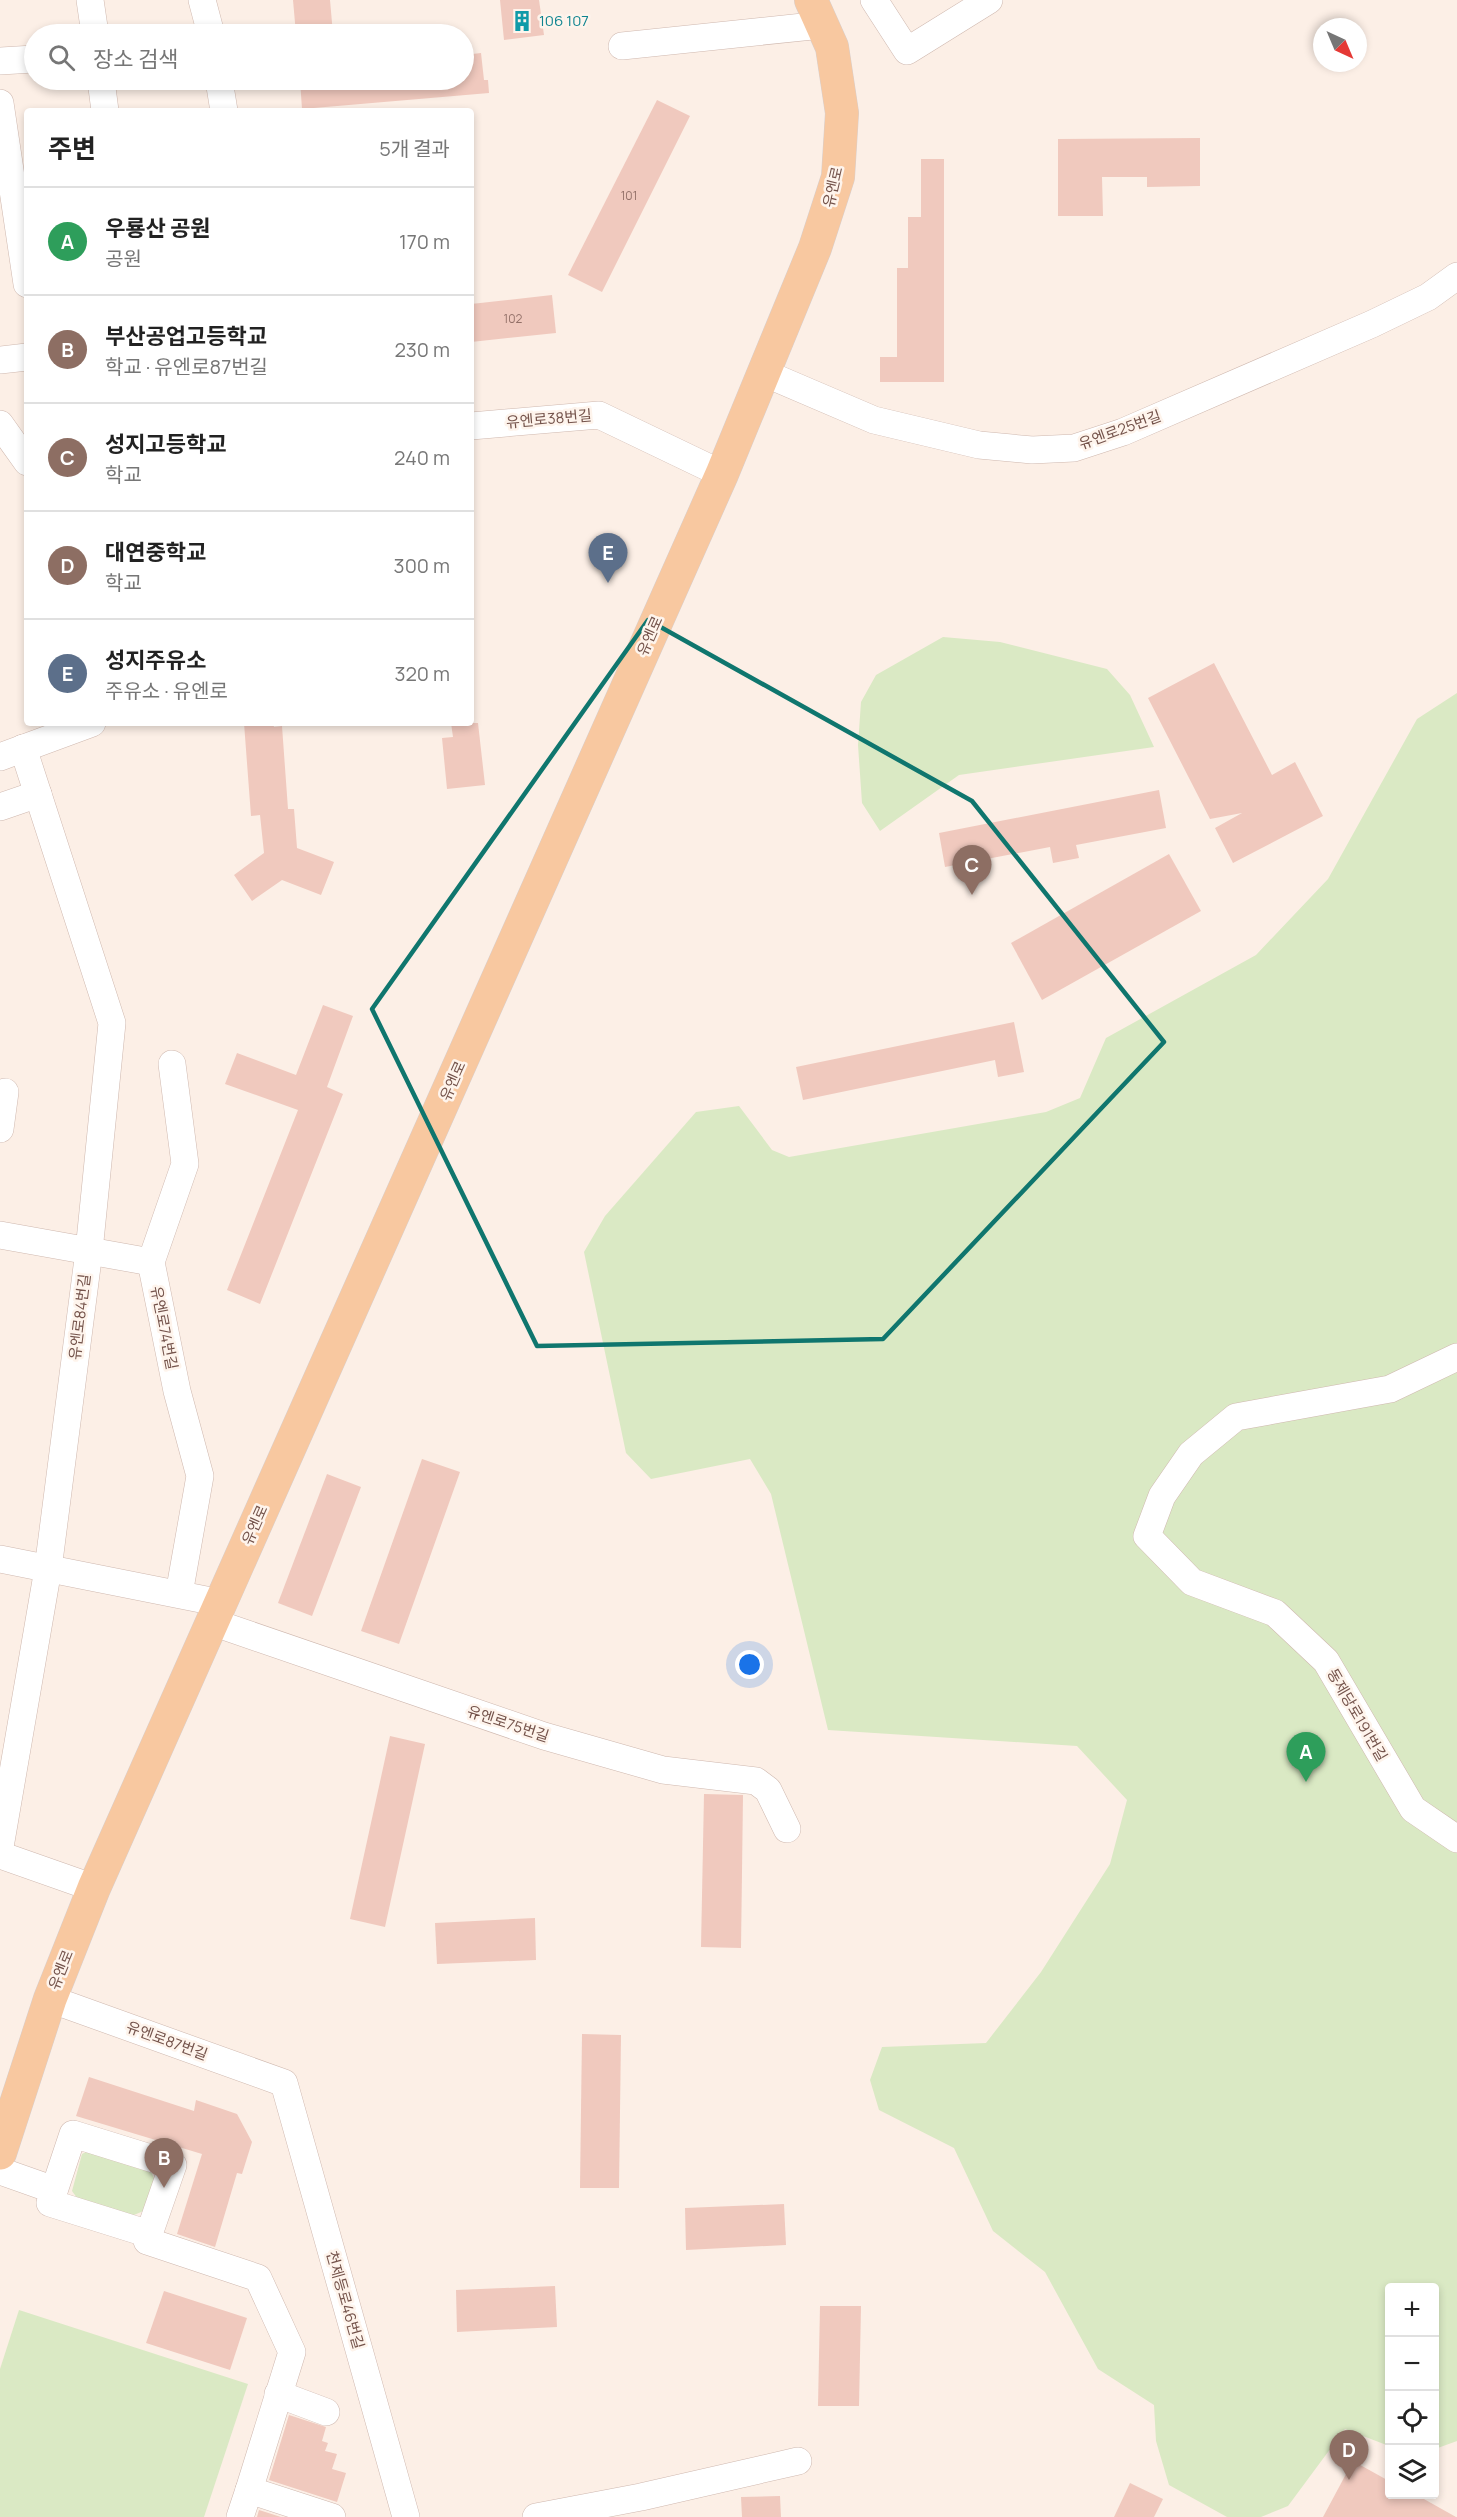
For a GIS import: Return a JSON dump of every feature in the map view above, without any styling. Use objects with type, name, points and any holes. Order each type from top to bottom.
[{"type":"main road","name":"유엔로","points":[[0,2153],[50,1998],[94,1888],[722,474],[816,248],[838,177],[842,113],[832,46],[816,12]]},
{"type":"street","points":[[90,0],[94,24]]},
{"type":"street","points":[[202,0],[208,24]]},
{"type":"street","points":[[874,0],[907,51],[989,0]]},
{"type":"street","points":[[622,46],[816,12]]},
{"type":"street","points":[[0,61],[24,60]]},
{"type":"street","points":[[102,90],[105,108]]},
{"type":"street","points":[[221,90],[224,108]]},
{"type":"street","points":[[0,103],[24,264]]},
{"type":"street","name":"유엔로25번길","points":[[764,373],[874,420],[979,445],[1032,450],[1074,448],[1124,432],[1372,324],[1428,297],[1457,276]]},
{"type":"street","points":[[0,360],[24,357]]},
{"type":"street","name":"유엔로38번길","points":[[474,426],[599,415],[722,474]]},
{"type":"street","points":[[0,424],[24,458]]},
{"type":"street","name":"유엔로84번길","points":[[0,1847],[48,1569],[89,1251],[112,1023],[38,794],[12,753],[84,726]]},
{"type":"street","points":[[0,807],[38,794]]},
{"type":"street","points":[[0,1235],[151,1262],[185,1164],[172,1064]]},
{"type":"street","points":[[0,1129],[5,1092]]},
{"type":"street","name":"유엔로74번길","points":[[151,1262],[177,1391],[200,1476],[179,1594]]},
{"type":"street","name":"동제당로191번길","points":[[1457,1357],[1390,1389],[1236,1417],[1191,1454],[1162,1496],[1147,1536],[1192,1582],[1275,1613],[1326,1661],[1413,1809],[1457,1839]]},
{"type":"street","points":[[0,1559],[179,1594],[216,1612]]},
{"type":"street","name":"유엔로75번길","points":[[216,1612],[544,1736],[663,1770],[756,1781],[768,1790],[787,1829]]},
{"type":"street","points":[[0,1855],[94,1888]]},
{"type":"street","name":"유엔로87번길","points":[[50,1998],[284,2083]]},
{"type":"street","name":"천제등로46번길","points":[[284,2083],[406,2517]]},
{"type":"street","points":[[149,2234],[50,2203],[73,2134],[172,2165],[147,2241],[258,2278],[292,2352],[240,2517]]},
{"type":"street","points":[[0,2171],[54,2190]]},
{"type":"street","points":[[278,2394],[326,2412]]},
{"type":"street","points":[[536,2517],[641,2507],[798,2462]]},
{"type":"street","points":[[249,2490],[332,2517]]},
{"type":"highlighted area","points":[[648,620],[972,801],[1164,1042],[883,1339],[537,1346],[372,1009]]},
{"type":"green space","points":[[943,637],[1000,642],[1107,669],[1130,695],[1154,747],[959,775],[880,831],[862,803],[858,745],[861,702],[876,675]]},
{"type":"green space","points":[[1457,693],[1457,2441],[1439,2448],[1439,2283],[1385,2283],[1385,2444],[1345,2429],[1288,2506],[1261,2517],[1227,2517],[1169,2485],[1156,2441],[1154,2405],[1098,2369],[1045,2272],[993,2231],[954,2148],[879,2110],[870,2080],[882,2047],[986,2043],[1041,1972],[1110,1864],[1127,1800],[1077,1746],[828,1730],[771,1494],[750,1459],[651,1479],[626,1453],[584,1252],[605,1216],[696,1112],[739,1106],[772,1150],[789,1157],[1046,1112],[1080,1098],[1106,1038],[1256,955],[1328,879],[1417,719]]},
{"type":"green space","points":[[96,2147],[148,2166],[155,2180],[146,2210],[129,2217],[80,2202],[72,2191],[82,2154]]},
{"type":"green space","points":[[19,2310],[248,2384],[204,2517],[0,2517],[0,2369]]},
{"type":"building","points":[[293,0],[330,0],[332,24],[295,24]]},
{"type":"building","name":"106 107","points":[[500,0],[539,0],[544,35],[504,40]]},
{"type":"building","points":[[481,53],[484,80],[488,80],[489,93],[302,108],[301,90],[474,90],[474,54]]},
{"type":"building","points":[[657,100],[690,116],[602,292],[568,275]]},
{"type":"building","points":[[1200,138],[1200,186],[1147,187],[1147,177],[1102,177],[1103,216],[1058,216],[1058,139]]},
{"type":"building","points":[[921,159],[944,159],[944,382],[880,382],[880,357],[897,357],[897,268],[908,268],[908,217],[921,217]]},
{"type":"building","points":[[552,295],[556,333],[474,342],[474,304]]},
{"type":"building","points":[[1214,663],[1272,775],[1295,762],[1323,816],[1233,863],[1215,828],[1242,813],[1210,819],[1148,698]]},
{"type":"building","points":[[474,723],[478,723],[485,785],[447,789],[442,738],[453,737],[451,726],[474,726]]},
{"type":"building","points":[[244,726],[282,726],[288,809],[294,809],[297,848],[334,862],[321,895],[282,880],[252,901],[234,875],[264,853],[260,815],[251,816]]},
{"type":"building","points":[[1159,790],[1166,828],[1076,845],[1079,858],[1053,863],[1050,847],[945,867],[939,833]]},
{"type":"building","points":[[1169,854],[1201,911],[1042,1000],[1011,943]]},
{"type":"building","points":[[323,1005],[353,1016],[327,1087],[343,1094],[260,1304],[227,1290],[298,1110],[225,1084],[237,1053],[296,1075]]},
{"type":"building","points":[[1014,1022],[1024,1072],[998,1077],[995,1060],[803,1100],[796,1067]]},
{"type":"building","points":[[422,1459],[460,1472],[399,1644],[361,1631]]},
{"type":"building","points":[[327,1474],[361,1487],[312,1616],[278,1603]]},
{"type":"building","points":[[390,1736],[425,1744],[385,1927],[350,1919]]},
{"type":"building","points":[[704,1794],[743,1795],[741,1948],[701,1947]]},
{"type":"building","points":[[535,1918],[536,1960],[437,1964],[435,1923]]},
{"type":"building","points":[[582,2034],[621,2035],[619,2188],[580,2188]]},
{"type":"building","points":[[89,2077],[194,2111],[196,2100],[237,2114],[252,2142],[242,2174],[237,2173],[215,2247],[177,2234],[202,2154],[76,2116]]},
{"type":"building","points":[[784,2204],[786,2245],[686,2250],[685,2208]]},
{"type":"building","points":[[555,2286],[557,2327],[457,2332],[456,2290]]},
{"type":"building","points":[[164,2291],[247,2318],[230,2370],[146,2343]]},
{"type":"building","points":[[820,2306],[861,2306],[859,2406],[818,2406]]},
{"type":"building","points":[[289,2415],[326,2427],[322,2441],[328,2443],[325,2451],[337,2454],[332,2469],[346,2473],[337,2502],[269,2480]]},
{"type":"building","points":[[1353,2461],[1385,2479],[1385,2499],[1424,2499],[1456,2517],[1323,2517]]},
{"type":"building","points":[[1130,2483],[1163,2499],[1154,2517],[1114,2517]]},
{"type":"building","points":[[780,2496],[781,2517],[742,2517],[741,2497]]},
{"type":"building","points":[[259,2510],[281,2517],[257,2517]]},
{"type":"place","name":"106 107","points":[[522,21]]},
{"type":"place","name":"성지주유소","points":[[608,583]]},
{"type":"place","name":"성지고등학교","points":[[972,895]]},
{"type":"place","name":"우룡산 공원","points":[[1306,1782]]},
{"type":"place","name":"부산공업고등학교","points":[[164,2188]]},
{"type":"place","name":"대연중학교","points":[[1349,2480]]}]
